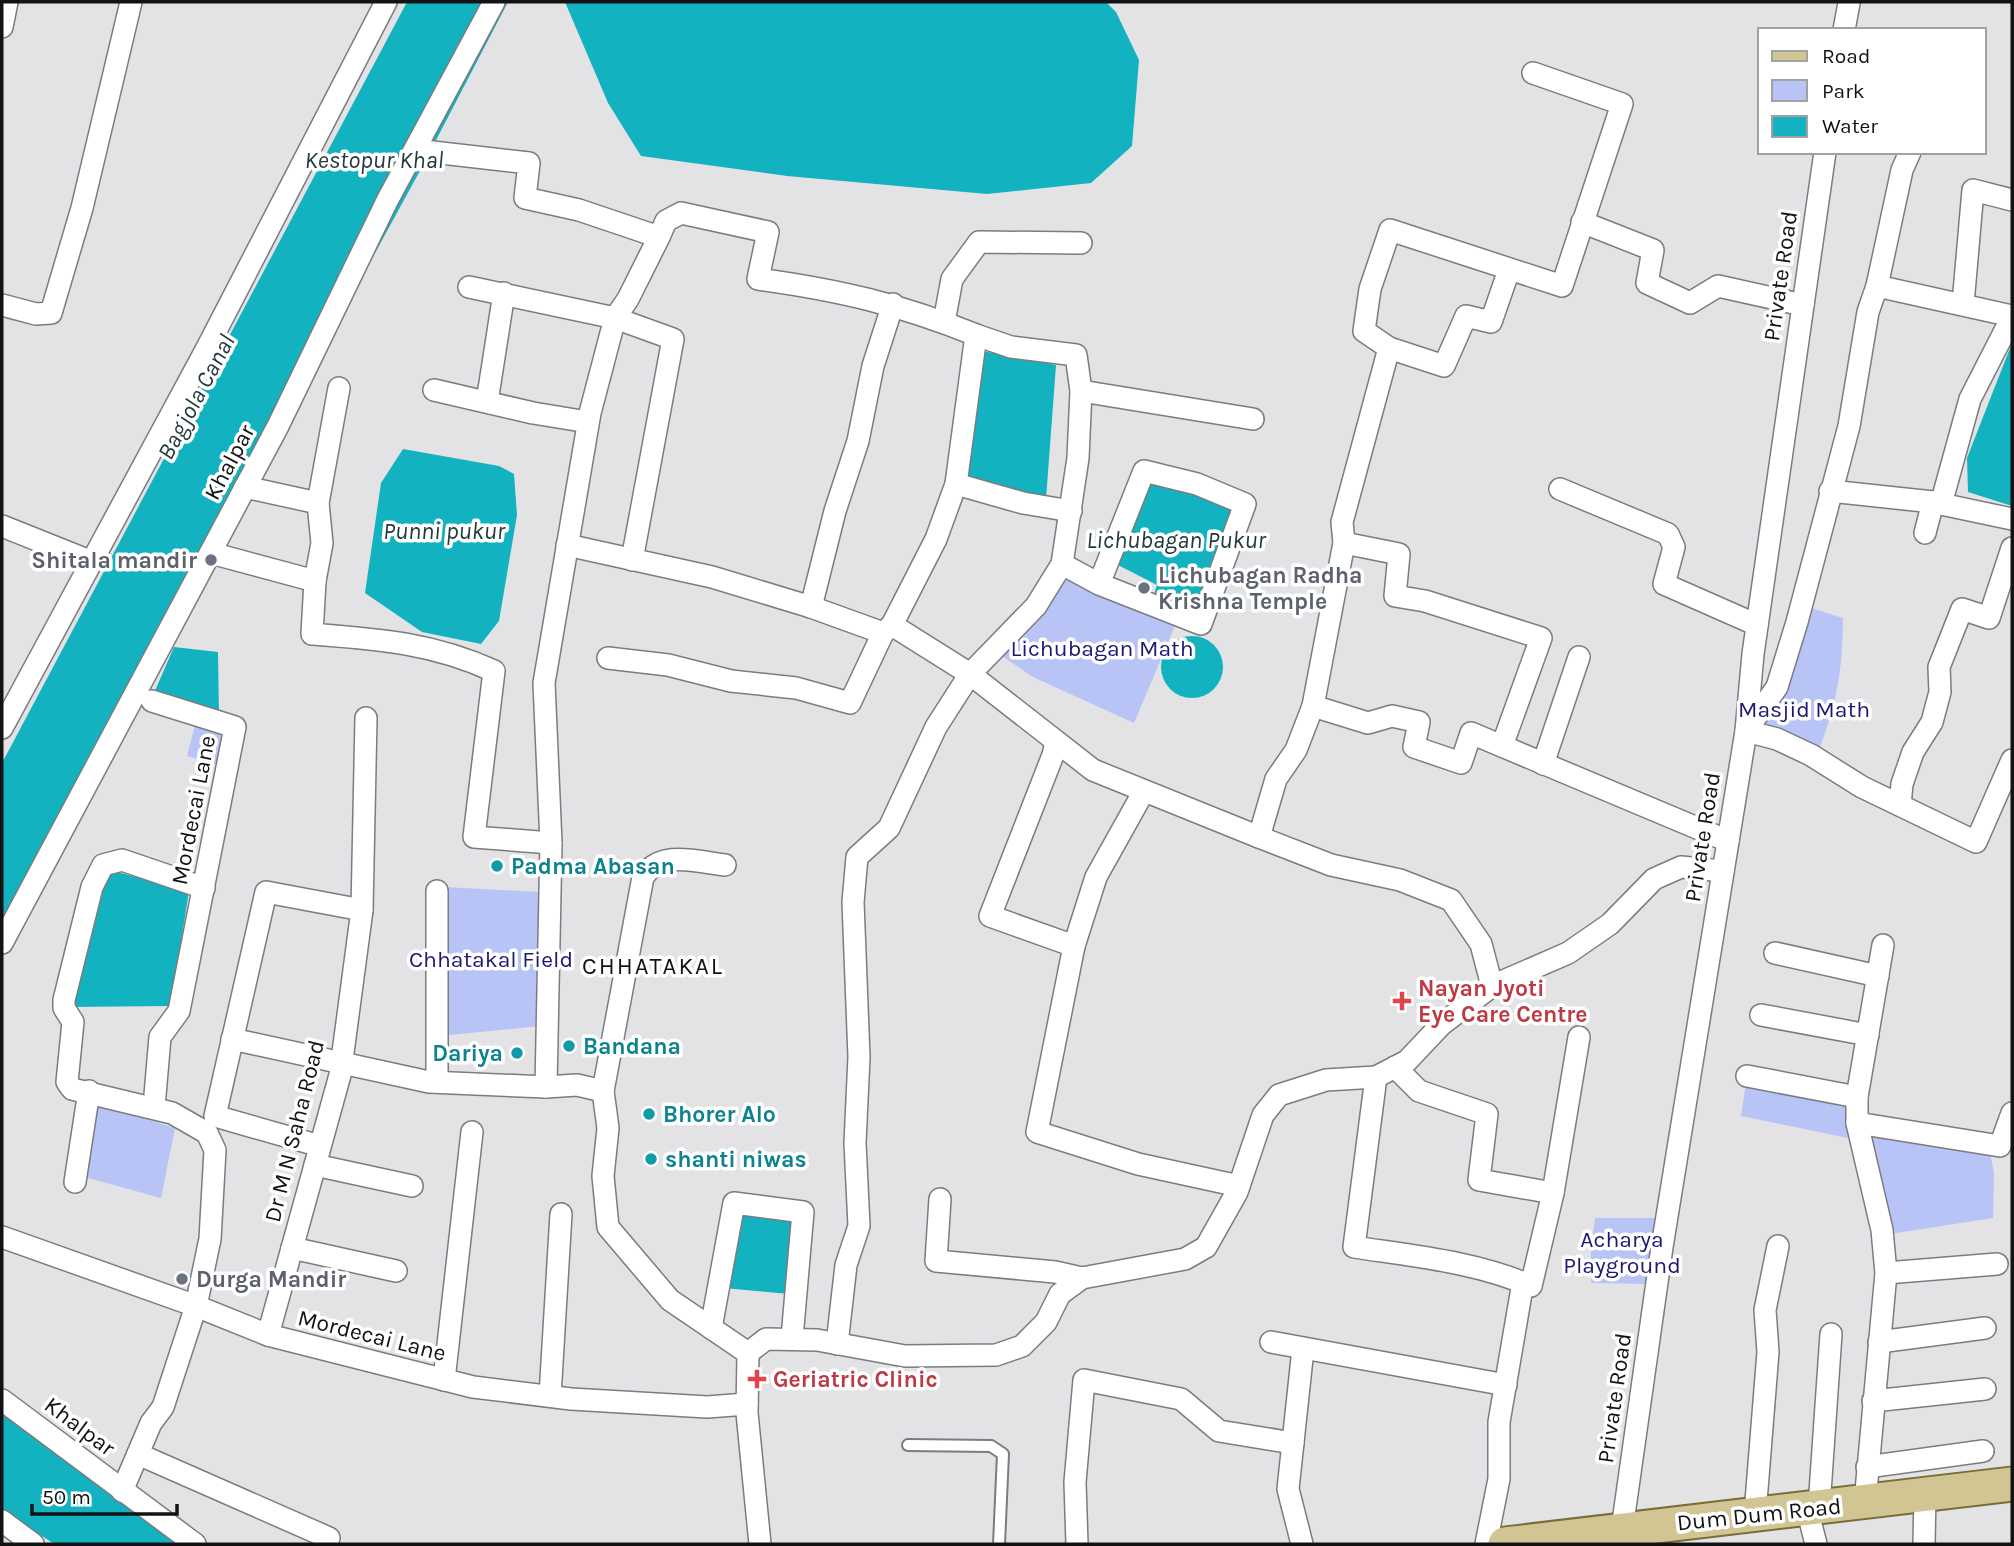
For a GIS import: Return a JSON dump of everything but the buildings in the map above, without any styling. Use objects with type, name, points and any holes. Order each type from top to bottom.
[{"type":"main road","name":"Dum Dum Road","points":[[1505,1544],[2012,1484]]},
{"type":"street","points":[[2,27],[7,2]]},
{"type":"street","points":[[2,305],[36,314],[51,313],[82,208],[131,2]]},
{"type":"street","points":[[2,728],[386,2]]},
{"type":"street","name":"Khalpar","points":[[2,943],[245,488],[415,150],[494,2]]},
{"type":"street","points":[[1844,28],[1849,3]]},
{"type":"street","points":[[1509,270],[1490,322],[1466,316],[1444,366],[1389,348],[1364,331],[1370,289],[1390,230],[1562,286],[1622,104],[1533,73]]},
{"type":"street","points":[[415,150],[529,163],[525,198],[579,210],[659,237]]},
{"type":"street","name":"Private Road","points":[[1622,1529],[1662,1247],[1745,731],[1825,154]]},
{"type":"street","points":[[1909,154],[1902,170],[1877,286],[1868,312],[1849,426],[1797,622],[1777,687],[1745,731],[1777,739],[1811,755],[1862,787],[1976,842],[2012,760]]},
{"type":"street","points":[[1963,303],[1973,190],[2012,200]]},
{"type":"street","points":[[546,1087],[551,844],[544,683],[588,422],[615,318],[666,220],[681,213],[768,232],[758,279],[833,289],[893,304],[1011,347],[1076,355],[1081,391],[1078,458],[1062,564],[1036,606],[970,674],[936,727],[889,828],[857,857],[853,902],[859,1057],[855,1143],[859,1226],[846,1265],[837,1344]]},
{"type":"street","points":[[1583,222],[1653,250],[1647,283],[1690,303],[1718,286],[1802,305]]},
{"type":"street","points":[[944,322],[952,279],[978,242],[1081,243]]},
{"type":"street","points":[[1877,286],[2012,316],[1970,399],[1925,533]]},
{"type":"street","points":[[470,287],[615,318],[673,339],[632,561]]},
{"type":"street","points":[[487,402],[503,293]]},
{"type":"street","points":[[811,607],[835,511],[858,442],[873,366],[893,304]]},
{"type":"street","points":[[608,658],[668,665],[731,681],[796,688],[850,703],[936,539],[956,484],[976,335]]},
{"type":"street","points":[[1259,837],[1276,779],[1296,750],[1314,706],[1320,659],[1344,543],[1342,522],[1389,348]]},
{"type":"street","points":[[339,388],[318,503],[322,543],[315,581],[312,634],[420,645],[456,653],[494,671],[474,837],[551,844]]},
{"type":"street","points":[[434,390],[588,422]]},
{"type":"street","points":[[1081,391],[1253,419]]},
{"type":"street","points":[[1062,564],[1099,584],[1201,624],[1245,504],[1197,484],[1144,471],[1099,584]]},
{"type":"street","points":[[956,484],[1023,503],[1071,511]]},
{"type":"street","points":[[245,488],[318,503]]},
{"type":"street","points":[[1559,489],[1668,534],[1674,547],[1664,584],[1758,625]]},
{"type":"street","points":[[1830,491],[1937,503],[2012,519]]},
{"type":"street","points":[[2,526],[92,562]]},
{"type":"street","points":[[1344,543],[1399,554],[1395,596],[1424,601],[1541,638],[1502,746]]},
{"type":"street","points":[[567,545],[712,577],[887,629],[970,674],[1093,770],[1331,865],[1400,880],[1451,900],[1481,943],[1492,986]]},
{"type":"street","points":[[1900,805],[1902,784],[1913,751],[1932,722],[1940,692],[1939,667],[1962,609],[1989,618],[2012,548]]},
{"type":"street","points":[[211,553],[315,581]]},
{"type":"street","points":[[1543,764],[1579,657]]},
{"type":"street","name":"Mordecai Lane","points":[[152,701],[235,727],[179,1011],[160,1037],[154,1107]]},
{"type":"street","points":[[1314,706],[1368,723],[1392,716],[1419,722],[1414,747],[1461,763],[1471,733],[1728,841]]},
{"type":"street","name":"Dr M N Saha Road","points":[[268,1335],[342,1063],[362,910],[366,718]]},
{"type":"street","points":[[1056,741],[1054,755],[990,916],[1074,946]]},
{"type":"street","points":[[1144,791],[1096,877],[1074,946],[1037,1132],[1138,1164],[1239,1186]]},
{"type":"street","points":[[725,865],[670,859],[653,864],[643,877],[603,1091],[608,1128],[603,1176],[608,1227],[670,1300],[748,1353]]},
{"type":"street","points":[[122,1491],[151,1423],[163,1407],[196,1306],[210,1239],[215,1150],[207,1133],[154,1107],[117,1101],[72,1088],[67,1082],[73,1022],[64,1008],[64,1000],[98,871],[110,861],[122,860],[204,888]]},
{"type":"street","points":[[940,1199],[936,1261],[1055,1272],[1082,1278],[1185,1259],[1206,1247],[1239,1186],[1263,1115],[1279,1095],[1326,1080],[1385,1072],[1407,1061],[1441,1025],[1492,986],[1568,953],[1610,924],[1654,878],[1681,867],[1723,871]]},
{"type":"street","points":[[437,891],[437,1082]]},
{"type":"street","points":[[362,910],[267,892],[215,1116],[317,1156],[412,1186]]},
{"type":"street","points":[[1865,1502],[1885,1273],[1882,1230],[1857,1123],[1857,1097],[1883,945]]},
{"type":"street","points":[[1775,953],[1878,976]]},
{"type":"street","points":[[1761,1015],[1868,1035]]},
{"type":"street","points":[[1385,1072],[1354,1247],[1447,1262],[1531,1286],[1553,1193],[1579,1037]]},
{"type":"street","points":[[232,1039],[437,1082],[546,1087],[577,1085],[603,1091]]},
{"type":"street","points":[[1385,1072],[1419,1091],[1487,1114],[1479,1180],[1553,1193]]},
{"type":"street","points":[[1747,1076],[1857,1097]]},
{"type":"street","points":[[75,1182],[89,1091]]},
{"type":"street","points":[[1857,1123],[2000,1146],[2012,1113]]},
{"type":"street","points":[[444,1380],[472,1132]]},
{"type":"street","points":[[711,1328],[734,1203],[803,1212],[792,1338]]},
{"type":"street","points":[[550,1396],[561,1214]]},
{"type":"street","name":"Mordecai Lane","points":[[2,1237],[196,1306],[268,1335],[444,1380],[550,1396],[707,1407],[747,1404]]},
{"type":"street","points":[[1755,1514],[1768,1352],[1765,1310],[1778,1246]]},
{"type":"street","points":[[292,1248],[396,1271]]},
{"type":"street","points":[[1885,1273],[1997,1264]]},
{"type":"street","points":[[748,1353],[766,1339],[792,1338],[905,1356],[996,1355],[1022,1346],[1046,1322],[1060,1294],[1082,1278]]},
{"type":"street","points":[[1486,1544],[1499,1479],[1500,1422],[1523,1282]]},
{"type":"street","points":[[1879,1342],[1985,1328]]},
{"type":"street","points":[[1816,1544],[1813,1508],[1831,1334]]},
{"type":"street","points":[[1271,1342],[1506,1385]]},
{"type":"street","points":[[1303,1349],[1287,1489],[1303,1544]]},
{"type":"street","points":[[748,1353],[747,1404],[760,1544]]},
{"type":"street","points":[[1077,1544],[1075,1482],[1084,1380],[1181,1399],[1219,1431],[1293,1443]]},
{"type":"street","points":[[1873,1401],[1985,1389]]},
{"type":"street","name":"Khalpar","points":[[2,1400],[195,1544]]},
{"type":"street","points":[[1867,1467],[1983,1451]]},
{"type":"street","points":[[138,1454],[329,1538],[325,1544]]},
{"type":"street","points":[[1924,1544],[1925,1495]]},
{"type":"street","points":[[2,1521],[33,1544]]},
{"type":"lane","points":[[908,1445],[999,1448],[1003,1454],[999,1544]]},
{"type":"green space","name":"Lichubagan Math","points":[[1065,570],[1177,621],[1134,723],[1033,677],[1002,656]]},
{"type":"green space","name":"Masjid Math","points":[[1808,607],[1843,618],[1838,686],[1818,752],[1760,724]]},
{"type":"green space","points":[[195,725],[223,727],[216,764],[187,756]]},
{"type":"green space","name":"Chhatakal Field","points":[[444,887],[541,892],[540,1026],[440,1036]]},
{"type":"green space","points":[[1747,1076],[1855,1096],[1853,1139],[1741,1116]]},
{"type":"green space","points":[[95,1103],[175,1128],[161,1198],[81,1176]]},
{"type":"green space","points":[[1865,1133],[1990,1152],[1994,1174],[1993,1218],[1890,1234]]},
{"type":"green space","name":"Acharya Playground","points":[[1595,1218],[1660,1218],[1650,1284],[1591,1283]]},
{"type":"water","name":"Kestopur Khal","points":[[407,2],[508,2],[422,167],[2,936],[2,763]]},
{"type":"water","points":[[565,2],[1106,2],[1116,12],[1139,60],[1132,146],[1091,183],[987,194],[787,176],[641,156],[608,103]]},
{"type":"water","points":[[2012,343],[2012,506],[1968,492],[1967,458]]},
{"type":"water","points":[[983,351],[1056,365],[1046,499],[963,479]]},
{"type":"water","name":"Punni pukur","points":[[403,449],[499,466],[514,474],[517,515],[499,621],[481,644],[422,632],[365,593],[381,483]]},
{"type":"water","name":"Lichubagan Pukur","points":[[1148,480],[1238,507],[1199,621],[1153,597],[1157,585],[1116,564]]},
{"type":"water","points":[[1192,636],[1214,645],[1223,667],[1214,689],[1192,698],[1170,689],[1161,667],[1170,645]]},
{"type":"water","points":[[174,647],[218,652],[219,717],[154,693]]},
{"type":"water","points":[[102,868],[189,891],[171,1006],[69,1007]]},
{"type":"water","points":[[740,1211],[795,1220],[789,1294],[724,1288]]},
{"type":"water","points":[[2,1409],[191,1544],[54,1544],[2,1509]]},
{"type":"place","name":"Shitala mandir","points":[[211,560]]},
{"type":"place","name":"Lichubagan Radha Krishna Temple","points":[[1144,588]]},
{"type":"place","name":"Padma Abasan","points":[[497,866]]},
{"type":"place","name":"Nayan Jyoti Eye Care Centre","points":[[1402,1001]]},
{"type":"place","name":"Bandana","points":[[569,1046]]},
{"type":"place","name":"Dariya","points":[[517,1053]]},
{"type":"place","name":"Bhorer Alo","points":[[649,1114]]},
{"type":"place","name":"shanti niwas","points":[[651,1159]]},
{"type":"place","name":"Durga Mandir","points":[[182,1279]]},
{"type":"place","name":"Geriatric Clinic","points":[[757,1379]]},
{"type":"district","name":"CHHATAKAL","points":[[653,966]]},
{"type":"water label","name":"Bagjola Canal","points":[[196,397]]}]
